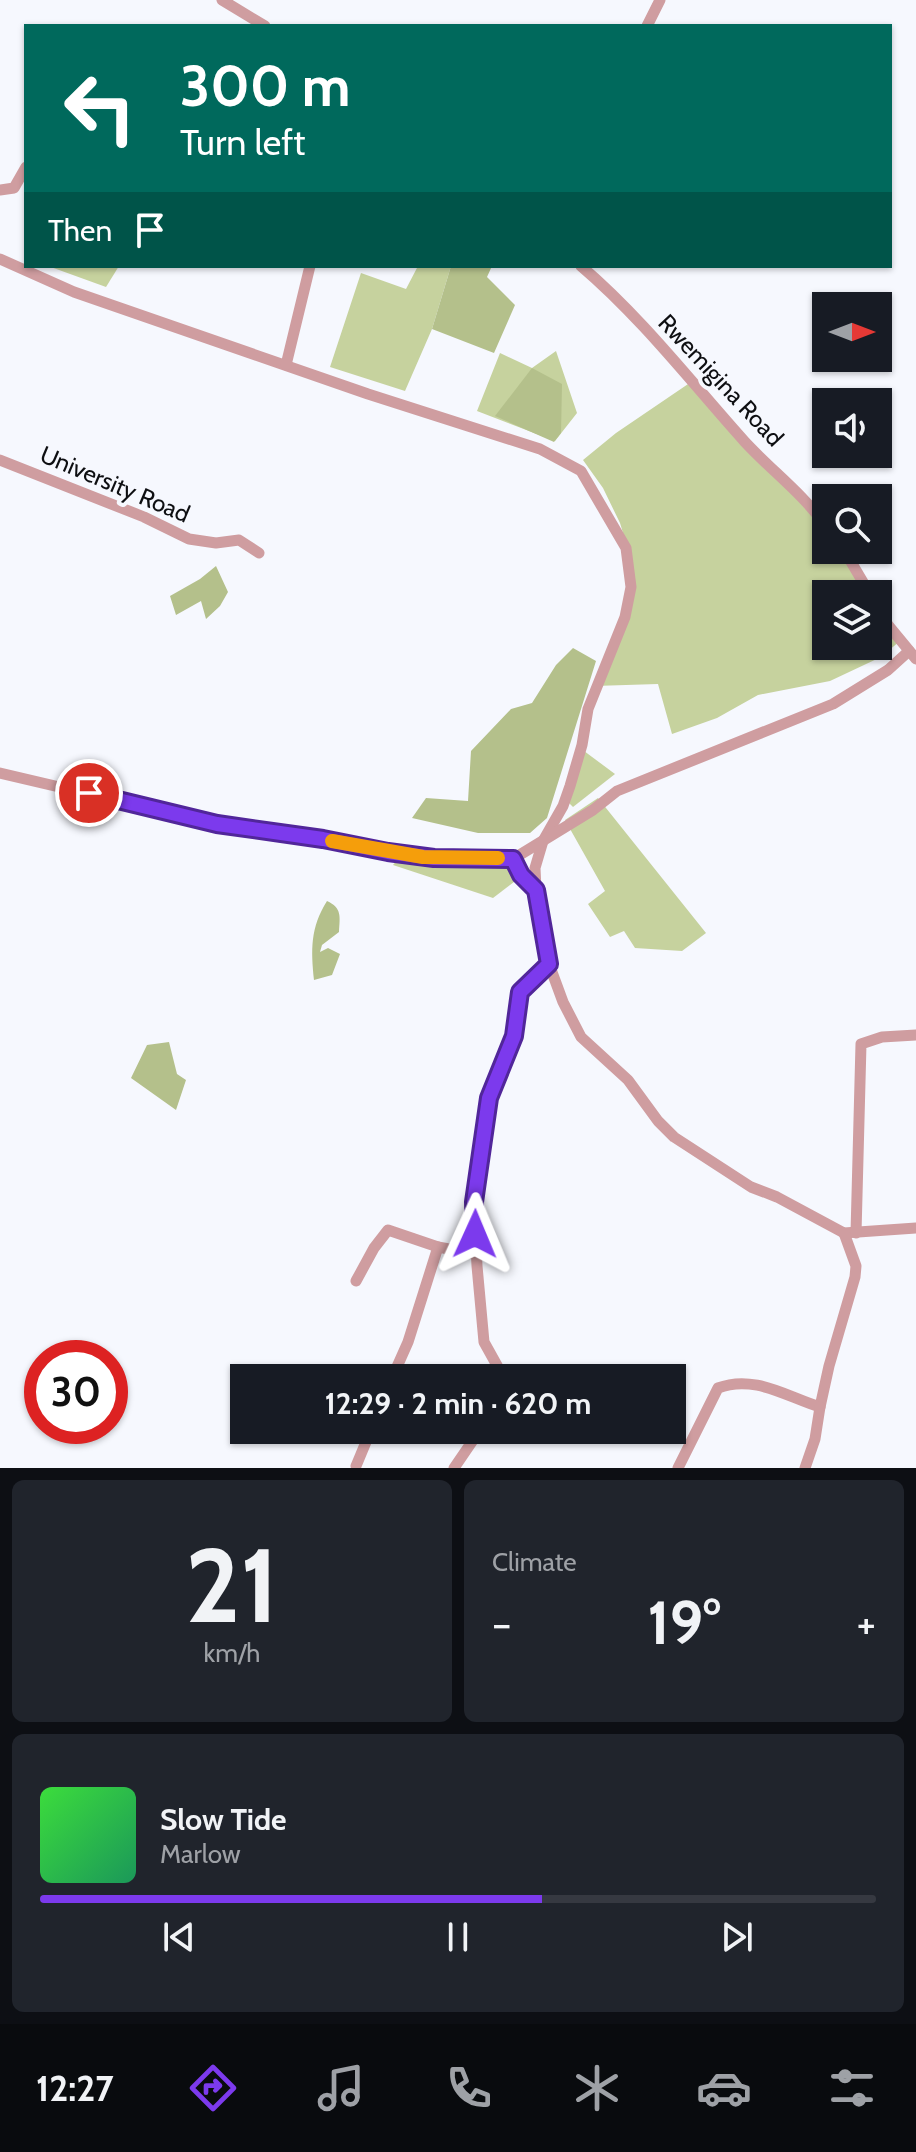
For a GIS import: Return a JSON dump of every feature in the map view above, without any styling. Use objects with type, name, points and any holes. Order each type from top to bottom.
[{"type":"street","points":[[222,0],[262,24]]},
{"type":"street","points":[[648,24],[660,0]]},
{"type":"street","points":[[0,190],[14,188],[24,170]]},
{"type":"street","points":[[0,259],[74,292],[556,456],[581,471],[626,548],[631,587],[629,605],[588,709],[582,745],[563,806],[543,841],[535,868],[549,964],[563,1002],[581,1037],[628,1080],[658,1121],[674,1137],[751,1187],[850,1233],[916,1228]]},
{"type":"street","points":[[286,365],[310,268]]},
{"type":"street","name":"Rwemigina Road","points":[[583,268],[620,301],[739,435],[812,509]]},
{"type":"street","name":"University Road","points":[[0,460],[144,517],[189,539],[216,543],[239,540],[259,553]]},
{"type":"street","points":[[0,773],[217,824],[423,857],[513,859],[617,791],[833,704],[912,655],[892,630]]},
{"type":"street","points":[[513,859],[521,875],[536,890]]},
{"type":"street","points":[[496,1364],[484,1342],[474,1202],[489,1098],[514,1036],[520,992],[549,964]]},
{"type":"street","points":[[805,1468],[815,1439],[829,1366],[855,1277],[850,1233],[861,1044],[882,1037],[916,1035]]},
{"type":"street","points":[[356,1281],[388,1230],[438,1247],[476,1254]]},
{"type":"street","points":[[398,1364],[438,1247]]},
{"type":"street","points":[[678,1468],[718,1388],[733,1382],[751,1383],[820,1407]]},
{"type":"street","points":[[356,1466],[365,1444]]},
{"type":"street","points":[[454,1468],[470,1444]]},
{"type":"green space","points":[[54,268],[118,268],[106,287]]},
{"type":"green space","points":[[417,268],[450,268],[432,329],[405,391],[330,367],[361,273],[406,289]]},
{"type":"green space","points":[[450,268],[491,268],[487,277],[515,305],[494,353],[432,329]]},
{"type":"green space","points":[[556,351],[577,413],[555,441],[477,411],[500,353],[532,368]]},
{"type":"green space","points":[[532,368],[562,384],[561,433],[554,442],[495,416]]},
{"type":"green space","points":[[694,380],[775,468],[812,501],[812,564],[853,564],[862,580],[812,580],[812,660],[875,660],[830,681],[758,695],[717,718],[672,734],[658,684],[594,686],[624,615],[630,556],[620,523],[603,488],[583,460],[616,433]]},
{"type":"green space","points":[[216,566],[228,592],[220,606],[206,619],[201,601],[176,615],[170,596]]},
{"type":"green space","points":[[892,628],[900,641],[892,648]]},
{"type":"green space","points":[[573,648],[596,661],[547,818],[530,833],[478,833],[412,818],[426,798],[468,801],[471,751],[511,709],[532,703],[556,665]]},
{"type":"green space","points":[[580,748],[615,774],[573,807],[567,801]]},
{"type":"green space","points":[[598,798],[706,933],[682,951],[635,948],[624,931],[610,937],[588,904],[605,891],[565,820]]},
{"type":"green space","points":[[402,854],[507,855],[516,866],[514,882],[493,898],[393,865]]},
{"type":"green space","points":[[327,901],[339,913],[339,932],[322,945],[320,952],[328,948],[340,954],[332,975],[314,980],[313,939],[317,921]]},
{"type":"green space","points":[[169,1042],[177,1074],[186,1080],[176,1110],[131,1078],[147,1045]]},
{"type":"slow traffic","points":[[332,841],[423,857],[498,858]]},
{"type":"route","points":[[89,793],[217,824],[388,852],[434,858],[513,859],[521,875],[536,890],[549,964],[520,992],[514,1036],[489,1098],[474,1202],[475,1234]]}]
